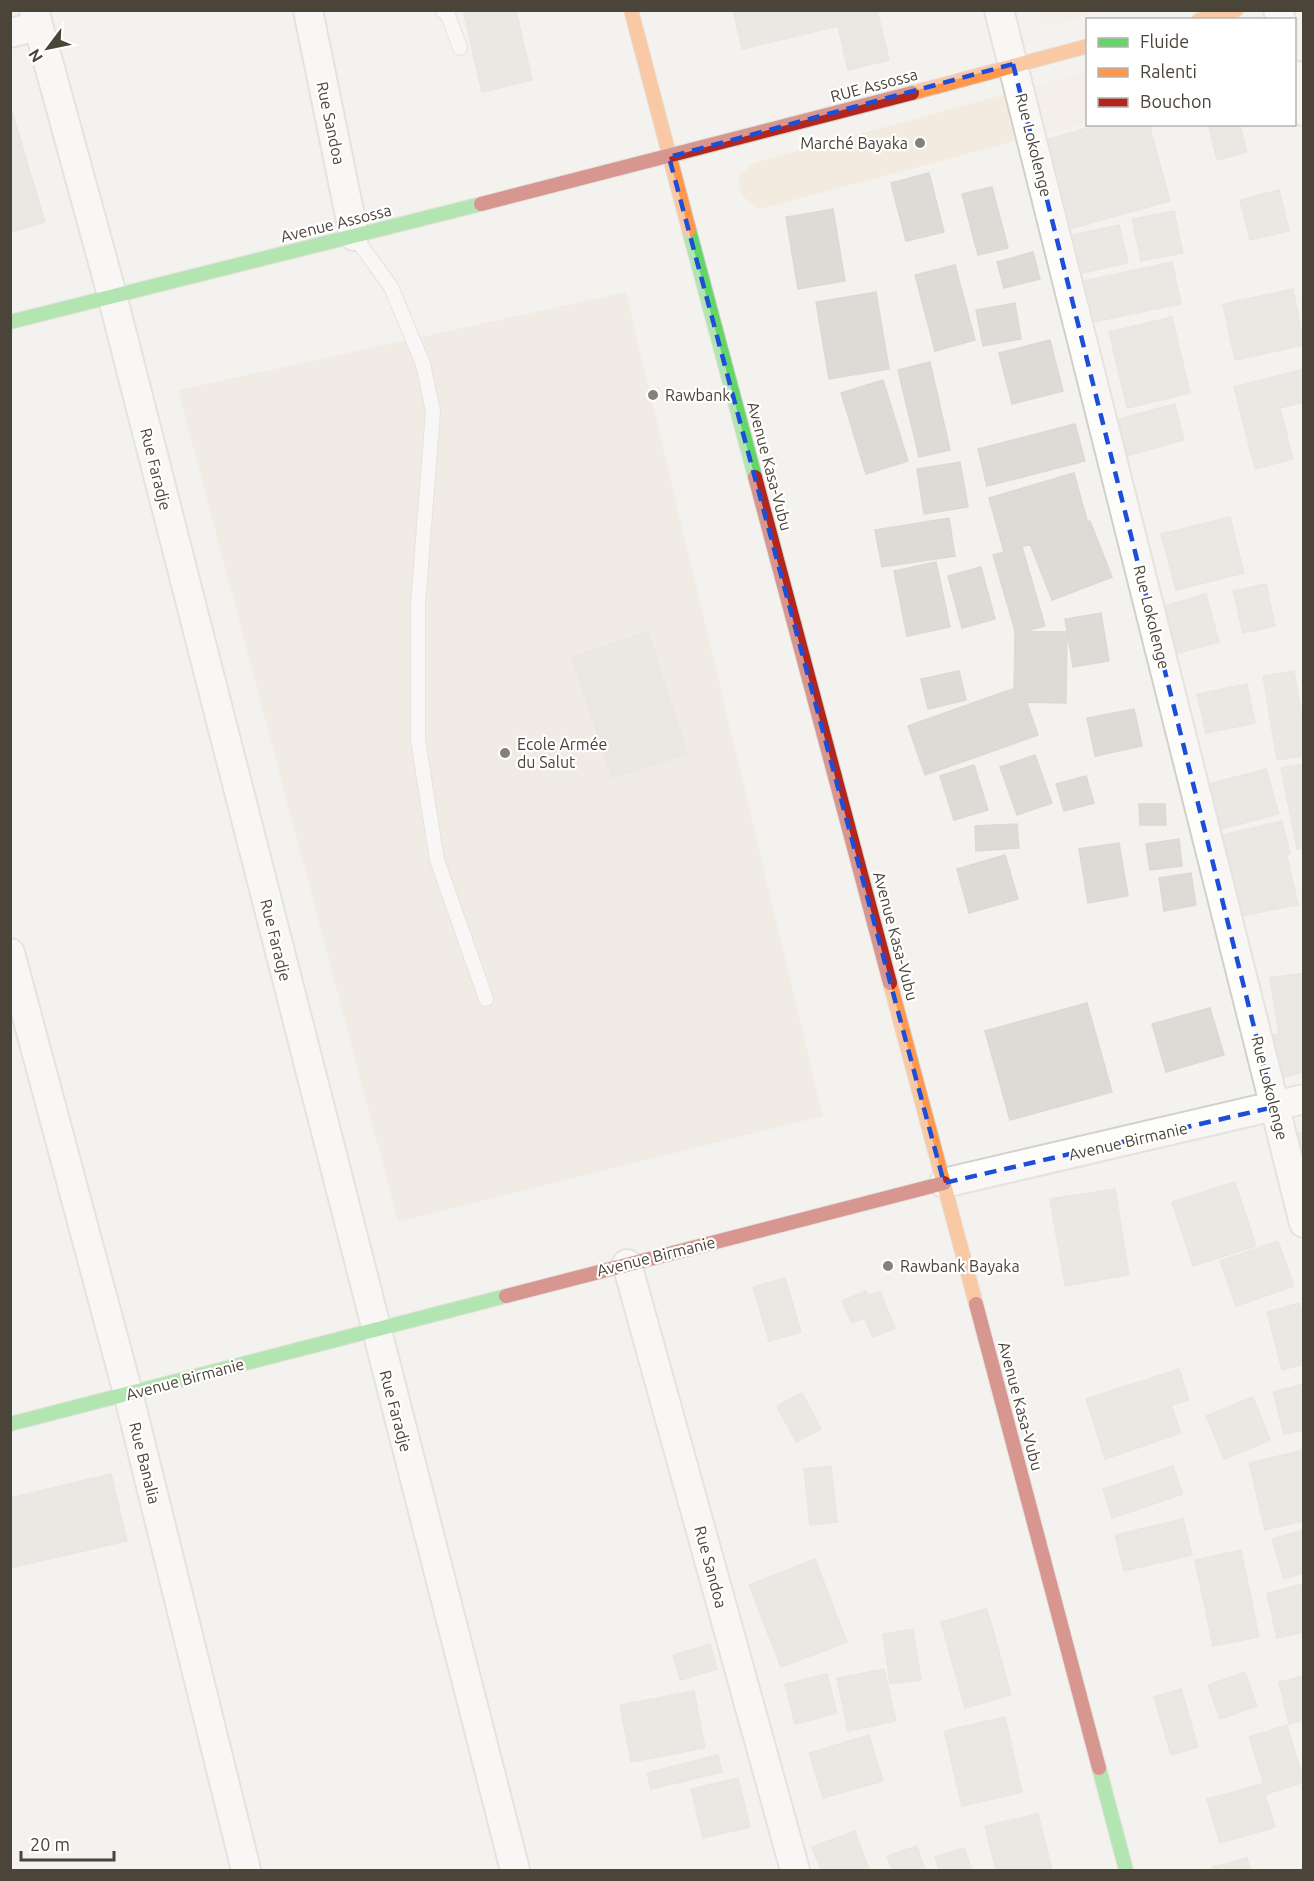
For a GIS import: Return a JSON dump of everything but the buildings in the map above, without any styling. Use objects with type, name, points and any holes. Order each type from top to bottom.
[{"type":"main road","name":"Avenue Kasa-Vubu","points":[[631,10],[1126,1870]]},
{"type":"main road","points":[[1206,18],[1236,10]]},
{"type":"main road","name":"RUE Assossa","points":[[669,157],[1086,46]]},
{"type":"main road","name":"Avenue Assossa","points":[[10,322],[669,157]]},
{"type":"main road","name":"Avenue Birmanie","points":[[10,1424],[944,1183]]},
{"type":"street","name":"Rue Sandoa","points":[[308,10],[354,236]]},
{"type":"street","name":"Rue Lokolenge","points":[[999,10],[1304,1223]]},
{"type":"street","points":[[10,33],[36,18]]},
{"type":"street","name":"Rue Faradje","points":[[36,18],[112,296],[515,1870]]},
{"type":"street","points":[[1296,82],[1304,111]]},
{"type":"street","name":"Rue Banalia","points":[[10,953],[128,1394],[246,1870]]},
{"type":"street","name":"Avenue Birmanie","points":[[944,1183],[1304,1099]]},
{"type":"street","name":"Rue Sandoa","points":[[627,1264],[795,1870]]},
{"type":"lane","points":[[442,10],[448,15],[460,48]]},
{"type":"lane","points":[[354,236],[391,287],[423,364],[433,411],[418,604],[418,740],[437,860],[486,999]]},
{"type":"highlighted area","points":[[1013,64],[1274,1107],[944,1183],[669,157]]},
{"type":"shaded area","points":[[1036,11],[1102,11],[1045,27]]},
{"type":"shaded area","name":"Marché Bayaka","points":[[1086,72],[1086,122],[760,209],[742,196],[738,176],[754,163]]},
{"type":"shaded area","name":"Ecole Armée du Salut","points":[[626,292],[823,1116],[398,1222],[178,390]]},
{"type":"traffic: fast","points":[[10,322],[481,204]]},
{"type":"traffic: fast","points":[[689,230],[755,477]]},
{"type":"traffic: fast","points":[[10,1424],[506,1296]]},
{"type":"traffic: fast","points":[[1099,1768],[1126,1870]]},
{"type":"traffic: slow","points":[[631,10],[689,230]]},
{"type":"traffic: slow","points":[[1206,18],[1236,10]]},
{"type":"traffic: slow","points":[[912,93],[1086,47]]},
{"type":"traffic: slow","points":[[890,983],[976,1304]]},
{"type":"traffic: jam","points":[[481,204],[912,93]]},
{"type":"traffic: jam","points":[[755,477],[890,983]]},
{"type":"traffic: jam","points":[[506,1296],[944,1183]]},
{"type":"traffic: jam","points":[[976,1304],[1099,1768]]},
{"type":"place","name":"Marché Bayaka","points":[[920,143]]},
{"type":"place","name":"Rawbank","points":[[653,395]]},
{"type":"place","name":"Ecole Armée du Salut","points":[[505,753]]},
{"type":"place","name":"Rawbank Bayaka","points":[[888,1266]]}]
